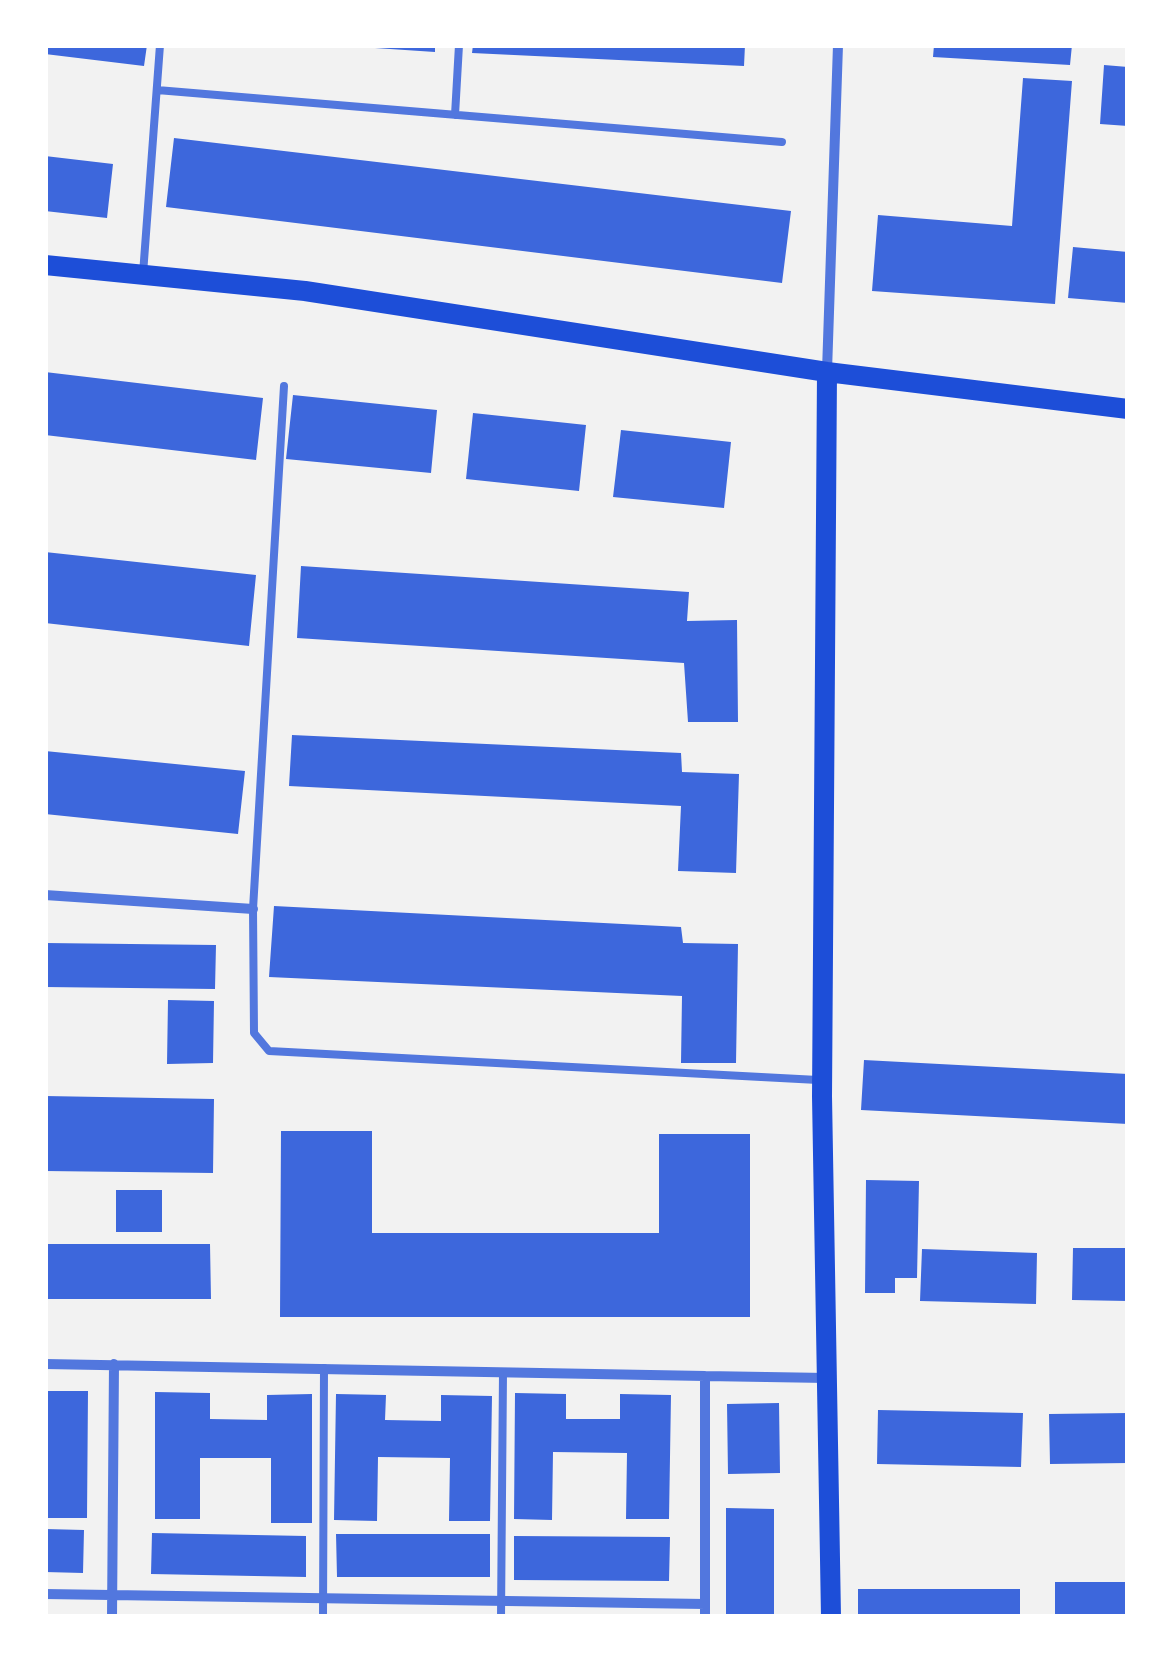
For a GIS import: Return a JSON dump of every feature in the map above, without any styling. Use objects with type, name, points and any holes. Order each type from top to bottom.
[{"type":"main road","points":[[45,265],[305,291],[826,372],[1128,408]]},
{"type":"main road","points":[[826,372],[822,1080],[831,1617]]},
{"type":"street","points":[[826,372],[838,45]]},
{"type":"street","points":[[45,895],[253,909]]},
{"type":"street","points":[[45,1364],[827,1378]]},
{"type":"street","points":[[112,1617],[114,1364]]},
{"type":"street","points":[[704,1617],[705,1376]]},
{"type":"street","points":[[45,1594],[704,1604]]},
{"type":"lane","points":[[143,274],[160,45]]},
{"type":"lane","points":[[455,115],[458,45]]},
{"type":"lane","points":[[157,90],[782,142]]},
{"type":"lane","points":[[284,386],[253,909],[254,1033],[269,1051],[822,1080]]},
{"type":"lane","points":[[324,1368],[324,1617]]},
{"type":"lane","points":[[501,1617],[503,1372]]},
{"type":"building","points":[[45,45],[147,45],[144,66],[45,54]]},
{"type":"building","points":[[435,45],[435,52],[375,48]]},
{"type":"building","points":[[473,45],[745,45],[744,66],[472,53]]},
{"type":"building","points":[[934,45],[1072,45],[1070,65],[933,57]]},
{"type":"building","points":[[1104,65],[1128,67],[1128,126],[1100,124]]},
{"type":"building","points":[[1023,78],[1072,81],[1055,304],[872,291],[878,215],[1012,226]]},
{"type":"building","points":[[174,138],[791,211],[782,283],[166,207]]},
{"type":"building","points":[[45,156],[113,164],[107,218],[45,211]]},
{"type":"building","points":[[1073,247],[1128,252],[1128,303],[1068,298]]},
{"type":"building","points":[[45,372],[263,398],[256,460],[45,435]]},
{"type":"building","points":[[293,395],[437,410],[431,473],[286,459]]},
{"type":"building","points":[[473,413],[586,425],[579,491],[466,479]]},
{"type":"building","points":[[621,430],[731,442],[724,508],[613,497]]},
{"type":"building","points":[[45,552],[256,575],[249,646],[45,623]]},
{"type":"building","points":[[301,566],[689,592],[687,621],[737,620],[738,722],[688,722],[684,663],[297,638]]},
{"type":"building","points":[[292,735],[681,753],[682,772],[739,774],[736,873],[678,871],[681,806],[289,786]]},
{"type":"building","points":[[45,751],[245,771],[238,834],[45,814]]},
{"type":"building","points":[[274,906],[681,927],[683,943],[738,944],[736,1063],[681,1063],[682,996],[269,977]]},
{"type":"building","points":[[45,943],[216,945],[215,989],[45,987]]},
{"type":"building","points":[[168,1000],[214,1001],[213,1063],[167,1064]]},
{"type":"building","points":[[864,1060],[1128,1074],[1128,1124],[861,1110]]},
{"type":"building","points":[[45,1096],[214,1099],[213,1173],[45,1171]]},
{"type":"building","points":[[281,1131],[372,1131],[372,1233],[659,1233],[659,1134],[750,1134],[750,1317],[280,1317]]},
{"type":"building","points":[[866,1180],[919,1181],[917,1278],[895,1278],[895,1293],[865,1293]]},
{"type":"building","points":[[116,1190],[162,1190],[162,1232],[116,1232]]},
{"type":"building","points":[[45,1244],[210,1244],[211,1299],[45,1299]]},
{"type":"building","points":[[1073,1248],[1128,1248],[1128,1301],[1072,1300]]},
{"type":"building","points":[[922,1249],[1037,1253],[1036,1304],[920,1301]]},
{"type":"building","points":[[45,1391],[88,1391],[87,1518],[45,1518]]},
{"type":"building","points":[[155,1392],[210,1393],[210,1419],[267,1420],[267,1395],[312,1394],[312,1523],[271,1523],[271,1458],[200,1458],[200,1519],[155,1519]]},
{"type":"building","points":[[515,1393],[566,1394],[566,1419],[620,1419],[620,1394],[671,1395],[669,1519],[626,1519],[627,1453],[553,1452],[552,1520],[514,1519]]},
{"type":"building","points":[[336,1394],[386,1395],[385,1420],[441,1421],[441,1395],[492,1396],[490,1521],[449,1521],[450,1458],[378,1457],[377,1521],[334,1520]]},
{"type":"building","points":[[779,1403],[780,1473],[728,1474],[727,1404]]},
{"type":"building","points":[[878,1410],[1023,1413],[1021,1467],[877,1464]]},
{"type":"building","points":[[1128,1413],[1128,1463],[1050,1464],[1049,1414]]},
{"type":"building","points":[[726,1508],[774,1509],[774,1617],[726,1617]]},
{"type":"building","points":[[45,1529],[84,1530],[83,1573],[45,1572]]},
{"type":"building","points":[[152,1533],[306,1536],[306,1577],[151,1574]]},
{"type":"building","points":[[336,1534],[490,1534],[490,1577],[337,1577]]},
{"type":"building","points":[[514,1536],[670,1537],[669,1581],[514,1580]]},
{"type":"building","points":[[1055,1582],[1128,1582],[1128,1617],[1055,1617]]},
{"type":"building","points":[[858,1589],[1020,1589],[1020,1617],[858,1617]]}]
